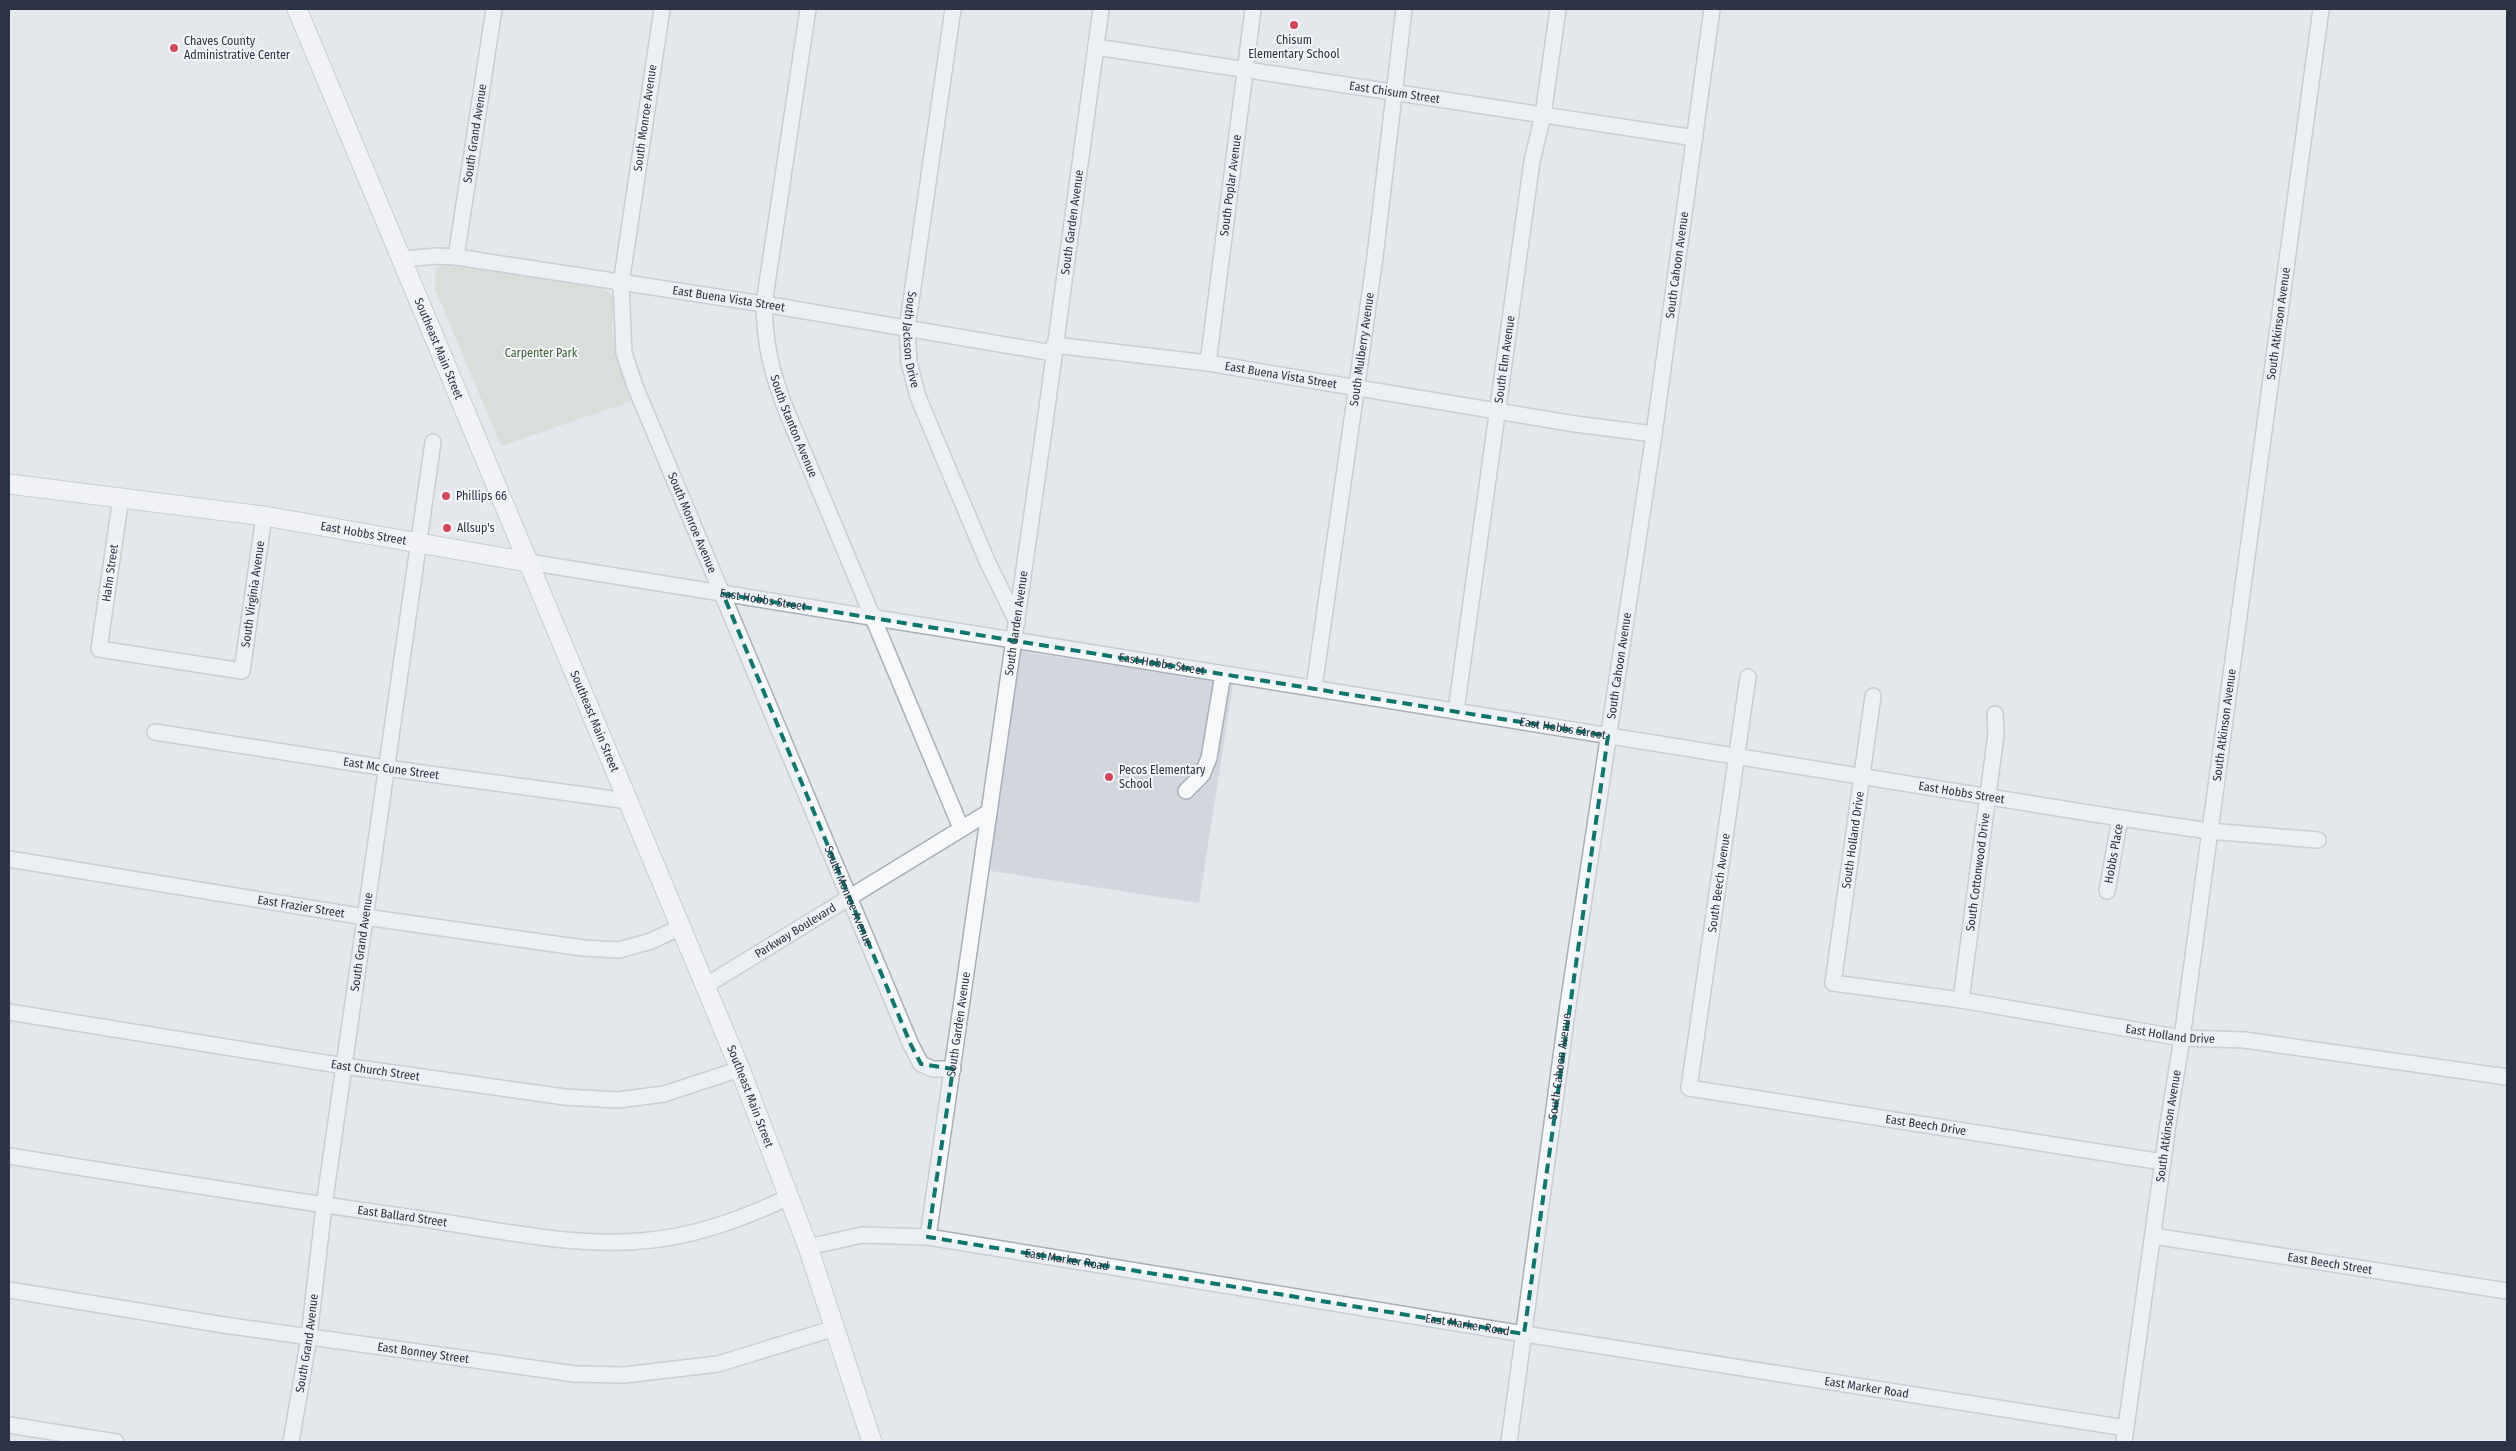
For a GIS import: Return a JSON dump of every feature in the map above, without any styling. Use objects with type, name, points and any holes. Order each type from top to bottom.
[{"type":"main road","name":"Southeast Main Street","points":[[297,9],[740,1069],[808,1247],[872,1442]]},
{"type":"main road","name":"East Hobbs Street","points":[[9,484],[264,516],[528,562]]},
{"type":"street","name":"South Grand Avenue","points":[[456,257],[494,9]]},
{"type":"street","name":"South Monroe Avenue","points":[[662,9],[621,284],[621,318],[627,361],[635,386],[920,1064],[933,1069],[953,1069]]},
{"type":"street","name":"South Stanton Avenue","points":[[808,9],[764,304],[765,338],[772,373],[960,824]]},
{"type":"street","name":"South Jackson Drive","points":[[953,9],[907,329],[909,362],[918,397],[987,561],[1017,622]]},
{"type":"street","name":"South Garden Avenue","points":[[928,1237],[1017,622],[1096,47],[1096,9]]},
{"type":"street","name":"South Poplar Avenue","points":[[1208,363],[1253,9]]},
{"type":"street","name":"South Mulberry Avenue","points":[[1314,688],[1358,388],[1404,9]]},
{"type":"street","name":"South Elm Avenue","points":[[1456,711],[1532,161],[1543,115],[1558,9]]},
{"type":"street","name":"South Cahoon Avenue","points":[[1509,1442],[1566,1024],[1654,434],[1712,9]]},
{"type":"street","name":"South Atkinson Avenue","points":[[2125,1435],[2182,1038],[2321,9]]},
{"type":"street","name":"East Chisum Street","points":[[1096,47],[1695,138]]},
{"type":"street","name":"East Buena Vista Street","points":[[402,259],[438,256],[456,257],[621,284],[764,304],[907,329],[1054,349],[1208,363],[1497,412],[1586,426],[1654,434]]},
{"type":"street","name":"South Grand Avenue","points":[[291,1442],[309,1337],[324,1206],[417,542],[433,442]]},
{"type":"street","name":"Hahn Street","points":[[121,497],[99,649],[242,671]]},
{"type":"street","name":"South Virginia Avenue","points":[[242,671],[264,516]]},
{"type":"street","name":"East Hobbs Street","points":[[528,562],[873,619],[2120,818],[2209,831],[2318,840]]},
{"type":"street","points":[[1186,791],[1202,775],[1209,758],[1223,674]]},
{"type":"street","name":"South Beech Avenue","points":[[1689,1088],[1748,677]]},
{"type":"street","name":"South Holland Drive","points":[[1834,984],[1874,696]]},
{"type":"street","name":"South Cottonwood Drive","points":[[1961,1000],[1996,734],[1995,714]]},
{"type":"street","name":"East Mc Cune Street","points":[[155,732],[386,768],[628,800]]},
{"type":"street","name":"Parkway Boulevard","points":[[705,986],[850,897],[960,824],[989,812]]},
{"type":"street","name":"Hobbs Place","points":[[2107,891],[2120,818]]},
{"type":"street","name":"East Frazier Street","points":[[9,859],[365,916],[583,948],[619,950],[650,941],[680,927]]},
{"type":"street","name":"East Holland Drive","points":[[1834,984],[1961,1000],[2182,1038],[2244,1040],[2507,1077]]},
{"type":"street","name":"East Church Street","points":[[9,1012],[344,1066],[565,1097],[618,1100],[664,1094],[740,1069]]},
{"type":"street","name":"East Beech Drive","points":[[1689,1088],[2163,1162]]},
{"type":"street","name":"East Ballard Street","points":[[9,1156],[324,1206],[600,1242],[641,1241],[680,1236],[747,1216],[789,1197]]},
{"type":"street","name":"East Marker Road","points":[[808,1247],[862,1236],[928,1237],[1524,1334],[2125,1435]]},
{"type":"street","name":"East Beech Street","points":[[2153,1236],[2507,1291]]},
{"type":"street","name":"East Bonney Street","points":[[9,1290],[309,1337],[575,1374],[624,1375],[718,1364],[835,1328]]},
{"type":"street","points":[[9,1424],[116,1442]]},
{"type":"highlighted area","points":[[723,594],[1608,736],[1524,1334],[928,1237],[953,1069],[921,1064],[911,1045]]},
{"type":"shaded area","name":"Pecos Elementary School","points":[[1019,651],[1233,684],[1199,903],[985,870]]},
{"type":"green space","name":"Carpenter Park","points":[[448,264],[598,287],[609,292],[614,302],[612,329],[615,347],[632,401],[501,446],[435,289],[435,271],[439,266]]},
{"type":"place","name":"Chisum Elementary School","points":[[1294,25]]},
{"type":"place","name":"Chaves County Administrative Center","points":[[174,48]]},
{"type":"place","name":"Phillips 66","points":[[446,496]]},
{"type":"place","name":"Allsup's","points":[[447,528]]},
{"type":"place","name":"Pecos Elementary School","points":[[1109,777]]}]
